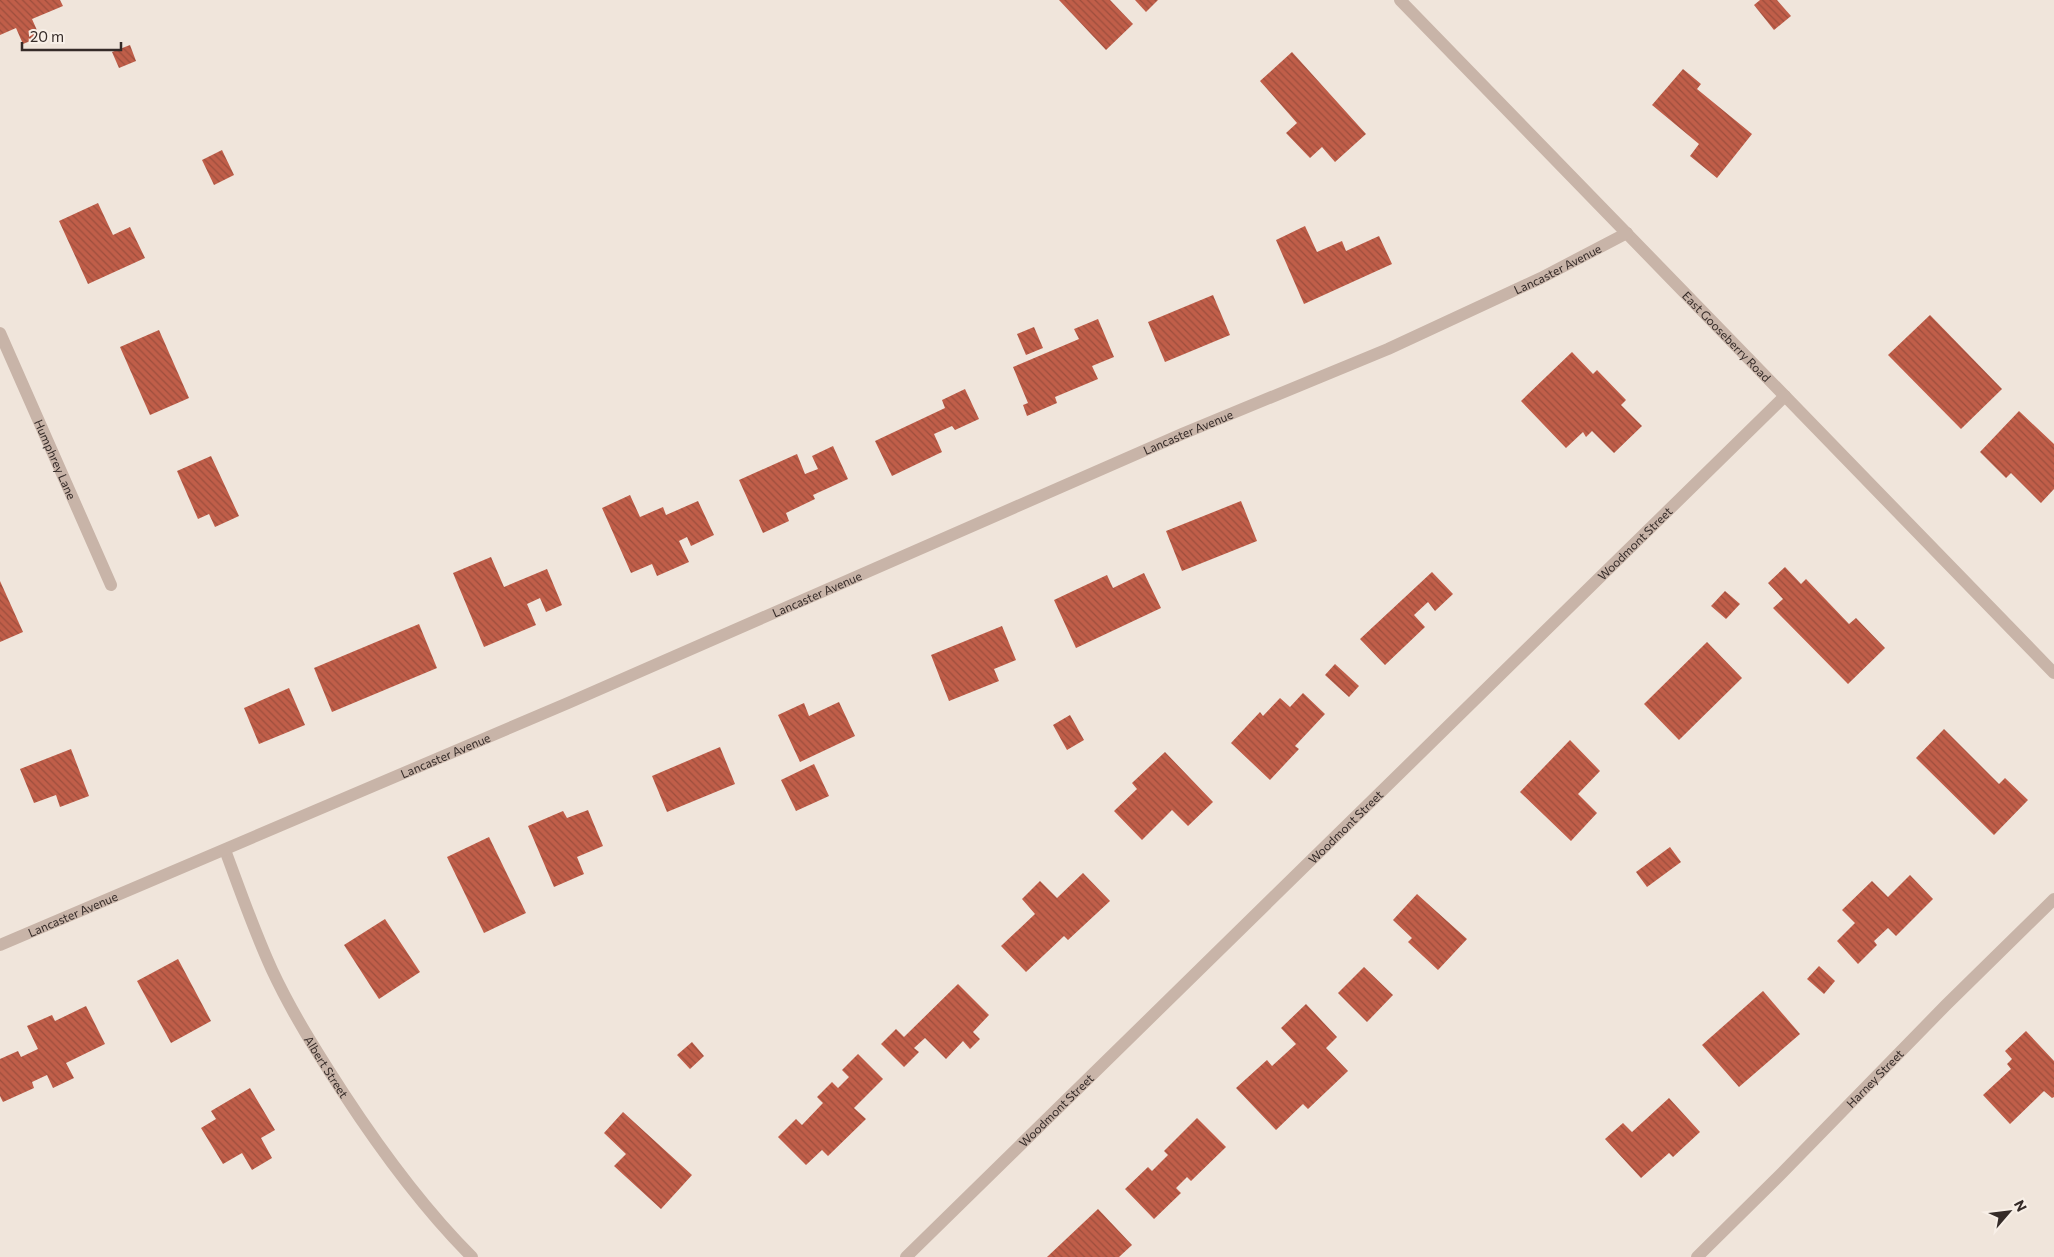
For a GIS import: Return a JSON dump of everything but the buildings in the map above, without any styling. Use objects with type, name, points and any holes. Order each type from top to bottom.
[{"type":"street","name":"East Gooseberry Road","points":[[1400,0],[2054,673]]},
{"type":"street","name":"Lancaster Avenue","points":[[0,945],[684,653],[1182,434],[1388,349],[1541,278],[1627,233]]},
{"type":"street","name":"Humphrey Lane","points":[[0,333],[111,585]]},
{"type":"street","name":"Woodmont Street","points":[[906,1257],[1785,396]]},
{"type":"street","name":"Albert Street","points":[[225,850],[247,911],[270,964],[320,1057],[374,1138],[407,1183],[472,1257]]},
{"type":"street","name":"Harney Street","points":[[1704,1254],[1946,1005],[2054,899]]}]
